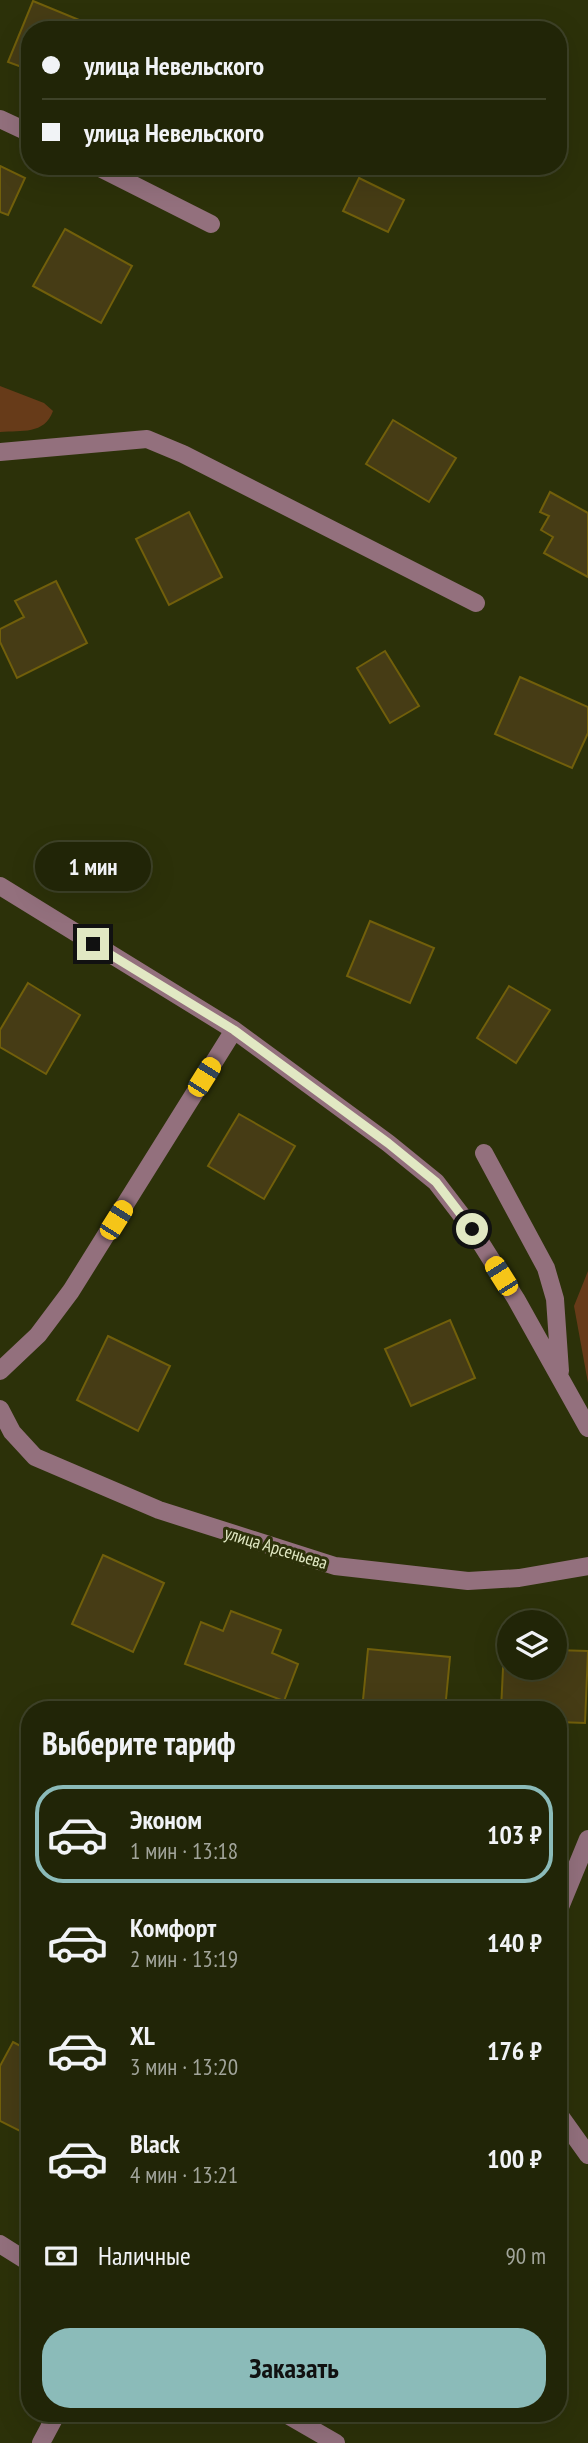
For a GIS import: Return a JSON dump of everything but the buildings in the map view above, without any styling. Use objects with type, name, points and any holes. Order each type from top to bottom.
[{"type":"street","points":[[0,119],[21,129]]},
{"type":"street","points":[[114,175],[211,224]]},
{"type":"street","points":[[0,452],[147,439],[183,454],[476,603]]},
{"type":"street","points":[[0,886],[234,1030],[388,1143],[436,1182],[472,1229],[560,1374],[588,1428]]},
{"type":"street","points":[[0,1371],[38,1335],[71,1291],[234,1030]]},
{"type":"street","points":[[484,1153],[546,1268],[555,1299],[560,1374]]},
{"type":"street","name":"улица Арсеньева","points":[[0,1409],[12,1432],[35,1457],[159,1510],[335,1566],[468,1581],[519,1578],[588,1566]]},
{"type":"street","points":[[567,1890],[588,1839]]},
{"type":"street","points":[[567,2126],[588,2155]]},
{"type":"street","points":[[0,2244],[21,2257]]},
{"type":"street","points":[[41,2443],[52,2422]]},
{"type":"street","points":[[299,2422],[335,2443]]},
{"type":"shaded area","points":[[0,386],[44,403],[53,411],[49,419],[31,430],[0,432]]},
{"type":"shaded area","points":[[588,1271],[588,1383],[574,1306]]},
{"type":"route","points":[[93,944],[234,1030],[388,1143],[436,1182],[472,1229]]}]
